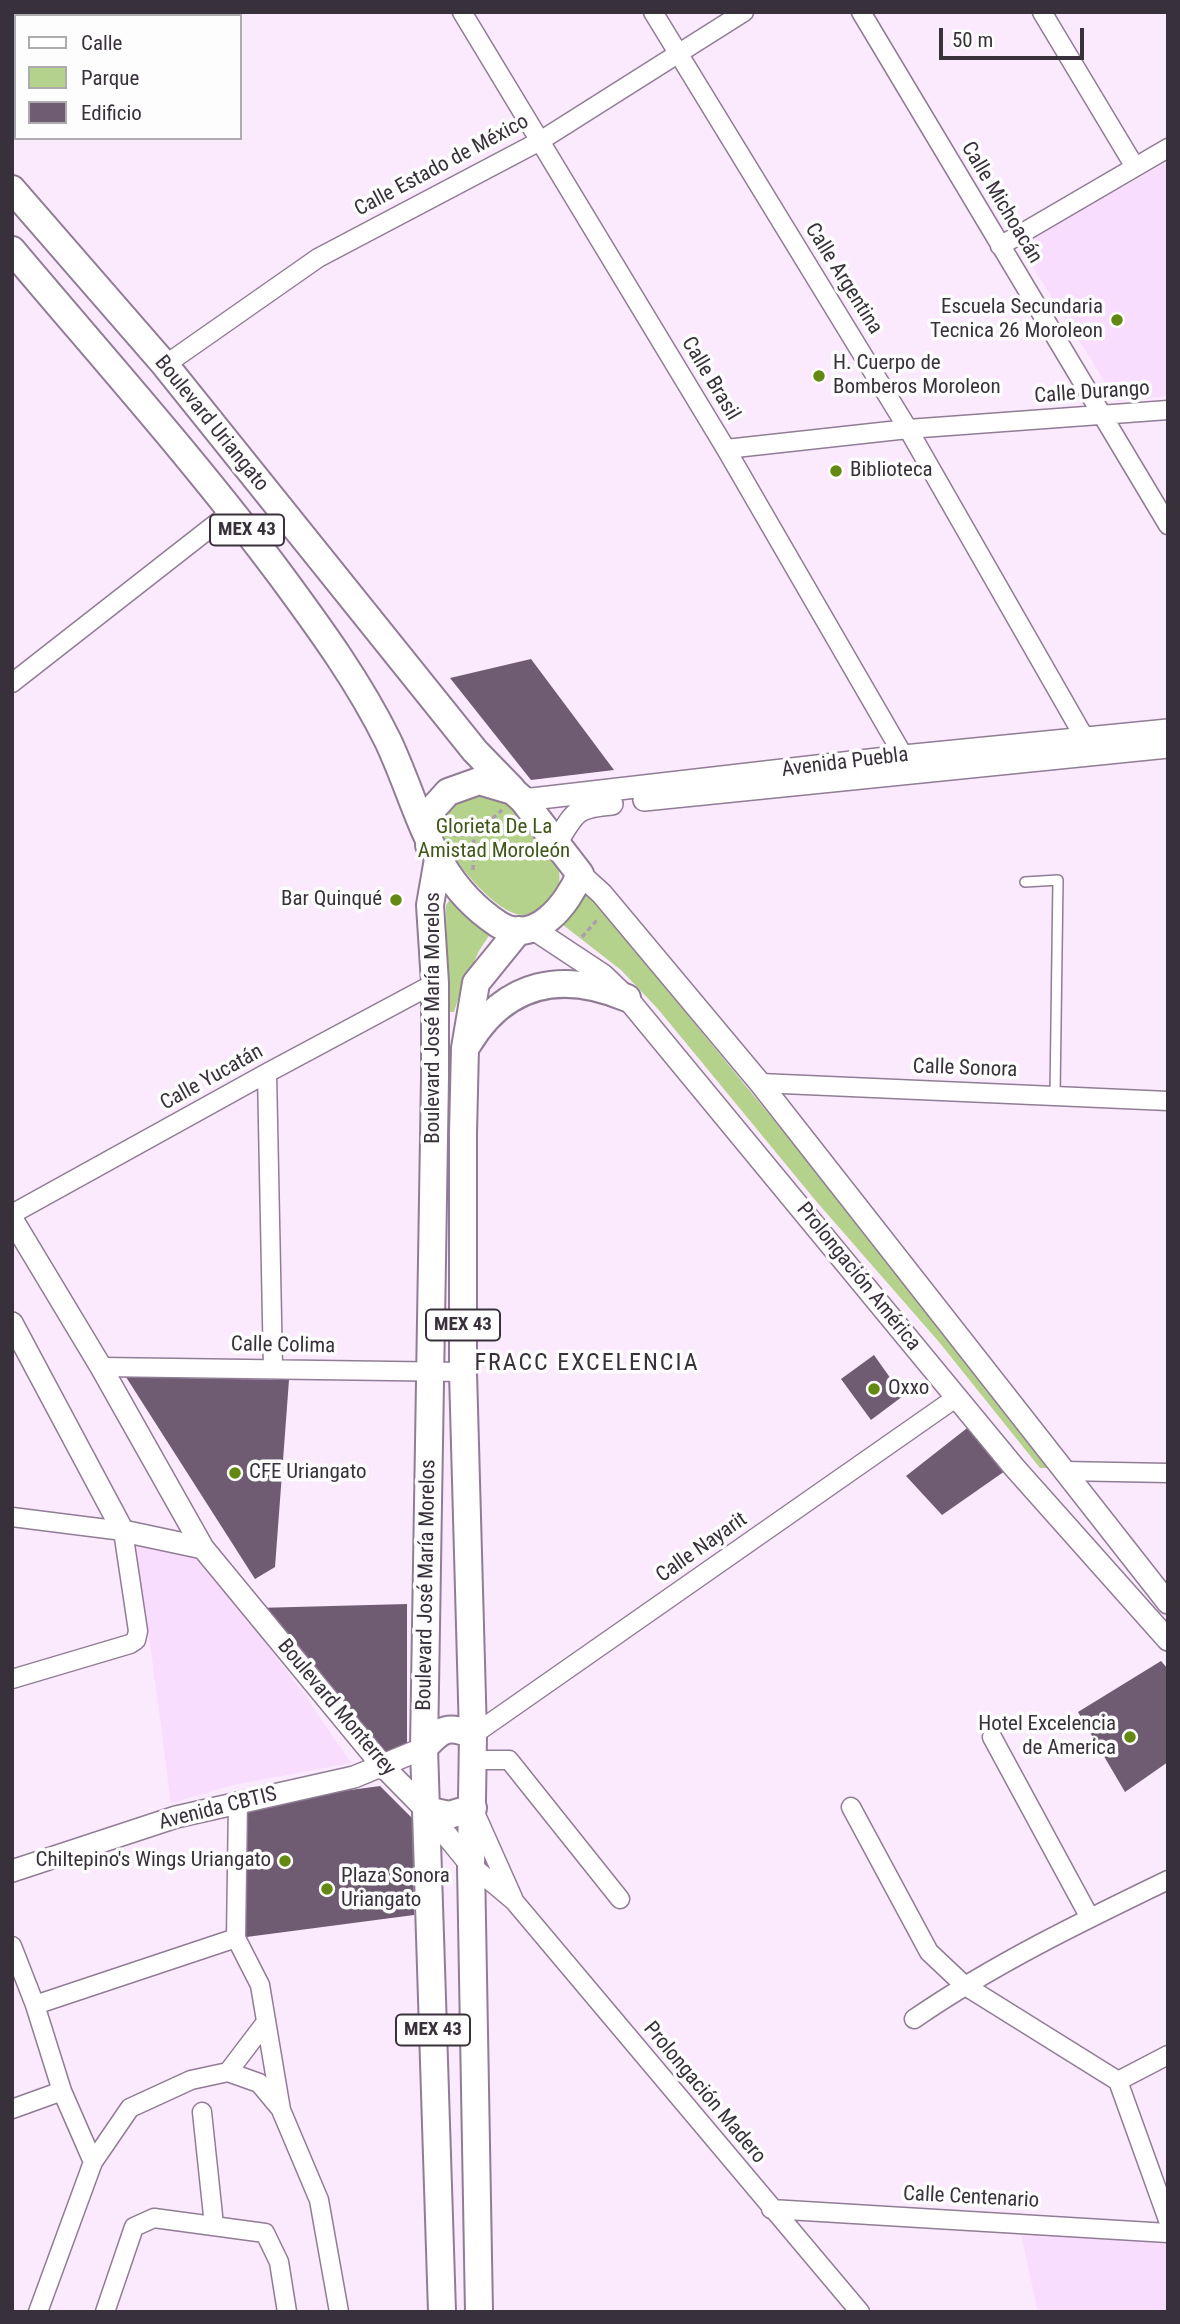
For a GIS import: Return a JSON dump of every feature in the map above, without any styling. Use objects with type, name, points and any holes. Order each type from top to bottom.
[{"type":"main road","name":"Boulevard Uriangato","points":[[12,189],[165,365],[466,740],[518,796]]},
{"type":"main road","name":"Boulevard Uriangato","points":[[12,250],[232,511],[344,661],[388,741],[438,846]]},
{"type":"main road","name":"MEX 43","points":[[479,780],[518,796],[557,842],[580,874],[565,903],[527,930],[500,926],[446,873],[429,813],[449,792],[479,780]]},
{"type":"main road","name":"Boulevard José María Morelos","points":[[438,846],[430,905],[435,983],[424,1748],[442,2312]]},
{"type":"main road","name":"Boulevard José María Morelos","points":[[479,2312],[471,1866],[473,1747],[463,1372],[465,1048],[476,983],[527,930]]},
{"type":"main road","points":[[465,1048],[476,1030],[492,1014],[532,988],[572,982],[602,988],[627,998]]},
{"type":"main road","points":[[424,1748],[439,1731],[457,1728],[473,1747]]},
{"type":"main road","points":[[426,1810],[449,1815],[473,1808]]},
{"type":"street","name":"Calle Brasil","points":[[462,12],[726,449],[909,764]]},
{"type":"street","name":"Calle Argentina","points":[[653,12],[908,429],[1090,747]]},
{"type":"street","name":"Calle Estado de México","points":[[165,365],[318,258],[540,141],[744,12]]},
{"type":"street","name":"Calle Michoacán","points":[[861,12],[1168,525]]},
{"type":"street","points":[[1042,12],[1135,167]]},
{"type":"street","points":[[1000,246],[1168,148]]},
{"type":"street","name":"Calle Durango","points":[[726,449],[908,429],[1168,410]]},
{"type":"street","points":[[12,683],[232,511]]},
{"type":"street","name":"Avenida Puebla","points":[[1090,747],[1168,730]]},
{"type":"street","name":"Avenida Puebla","points":[[518,796],[1090,747],[1168,747]]},
{"type":"street","name":"Avenida Puebla","points":[[557,842],[574,815],[588,806],[909,764]]},
{"type":"street","name":"Prolongación América","points":[[580,874],[610,904],[760,1083],[1168,1602]]},
{"type":"street","name":"Prolongación América","points":[[527,930],[570,953],[603,975],[627,998],[1014,1467],[1168,1640]]},
{"type":"street","name":"Calle Yucatán","points":[[12,1217],[267,1073],[435,983]]},
{"type":"street","points":[[267,1073],[273,1368]]},
{"type":"street","name":"Calle Sonora","points":[[760,1083],[1168,1101]]},
{"type":"street","name":"Boulevard Monterrey","points":[[12,1217],[101,1367],[203,1548],[381,1764],[426,1810],[471,1866]]},
{"type":"street","points":[[12,1323],[124,1531],[138,1631],[136,1640],[130,1644],[12,1679]]},
{"type":"street","name":"Calle Colima","points":[[101,1367],[463,1372]]},
{"type":"street","name":"Calle Nayarit","points":[[473,1747],[957,1398]]},
{"type":"street","points":[[1014,1467],[1038,1472],[1168,1473]]},
{"type":"street","points":[[157,1538],[170,1534],[178,1522],[179,1506]]},
{"type":"street","points":[[12,1517],[124,1531],[203,1548]]},
{"type":"street","points":[[992,1737],[1090,1918]]},
{"type":"street","points":[[473,1747],[509,1760],[620,1899]]},
{"type":"street","name":"Avenida CBTIS","points":[[12,1871],[176,1817],[354,1777],[424,1748]]},
{"type":"street","points":[[238,1802],[236,1938],[260,1985],[281,2110],[319,2200],[340,2312]]},
{"type":"street","points":[[851,1807],[929,1952],[964,1985],[1118,2081],[1168,2220]]},
{"type":"street","name":"Prolongación Madero","points":[[473,1808],[514,1901]]},
{"type":"street","name":"Prolongación Madero","points":[[471,1866],[514,1901],[860,2312]]},
{"type":"street","points":[[914,2019],[964,1985],[1168,1880]]},
{"type":"street","points":[[35,2005],[236,1938]]},
{"type":"street","points":[[12,1946],[35,2005],[62,2091],[93,2162]]},
{"type":"street","points":[[228,2072],[266,2022]]},
{"type":"street","points":[[1118,2081],[1168,2054]]},
{"type":"street","points":[[38,2312],[93,2162],[130,2108],[191,2080],[228,2072],[260,2083],[281,2110]]},
{"type":"street","points":[[12,2109],[62,2091]]},
{"type":"street","points":[[202,2112],[214,2225]]},
{"type":"street","name":"Calle Centenario","points":[[771,2209],[1168,2233]]},
{"type":"street","points":[[105,2312],[134,2227],[154,2218],[265,2233],[279,2262],[287,2312]]},
{"type":"lane","points":[[1025,882],[1058,880],[1055,1095]]},
{"type":"path","points":[[438,846],[474,835],[518,796]]},
{"type":"path","points":[[471,900],[474,835]]},
{"type":"path","points":[[570,953],[610,904]]},
{"type":"shaded area","name":"Escuela Secundaria Tecnica 26 Moroleon","points":[[1168,162],[1168,396],[1117,401],[1019,245]]},
{"type":"shaded area","points":[[133,1542],[196,1551],[304,1694],[351,1763],[233,1785],[171,1803],[151,1650]]},
{"type":"shaded area","points":[[1021,2234],[1168,2242],[1168,2312],[1038,2312]]},
{"type":"green space","name":"Glorieta De La Amistad Moroleón","points":[[498,788],[559,866],[556,895],[549,904],[529,914],[513,913],[478,887],[458,863],[443,831],[440,810],[446,800]]},
{"type":"green space","points":[[586,891],[923,1302],[1052,1468],[1040,1468],[939,1342],[816,1201],[658,1009],[621,970],[558,921]]},
{"type":"green space","points":[[452,897],[490,934],[479,951],[454,1012],[447,1012],[446,905]]},
{"type":"building","points":[[531,659],[614,770],[531,780],[450,678]]},
{"type":"building","name":"Oxxo","points":[[874,1355],[903,1396],[871,1420],[841,1379]]},
{"type":"building","name":"CFE Uriangato","points":[[126,1377],[289,1380],[275,1567],[255,1579]]},
{"type":"building","points":[[971,1425],[1005,1471],[942,1515],[906,1476]]},
{"type":"building","points":[[407,1604],[407,1744],[374,1757],[257,1608]]},
{"type":"building","name":"Hotel Excelencia de America","points":[[1161,1661],[1168,1669],[1168,1762],[1125,1792],[1078,1712]]},
{"type":"building","name":"Plaza Sonora Uriangato","points":[[380,1786],[413,1819],[414,1915],[239,1938],[240,1805]]},
{"type":"place","name":"Escuela Secundaria Tecnica 26 Moroleon","points":[[1117,320]]},
{"type":"place","name":"H. Cuerpo de Bomberos Moroleon","points":[[819,376]]},
{"type":"place","name":"Biblioteca","points":[[836,471]]},
{"type":"place","name":"Bar Quinqué","points":[[396,900]]},
{"type":"place","name":"Oxxo","points":[[874,1389]]},
{"type":"place","name":"CFE Uriangato","points":[[235,1473]]},
{"type":"place","name":"Hotel Excelencia de America","points":[[1130,1737]]},
{"type":"place","name":"Chiltepino's Wings Uriangato","points":[[285,1861]]},
{"type":"place","name":"Plaza Sonora Uriangato","points":[[327,1889]]},
{"type":"district","name":"FRACC EXCELENCIA","points":[[587,1364]]}]
